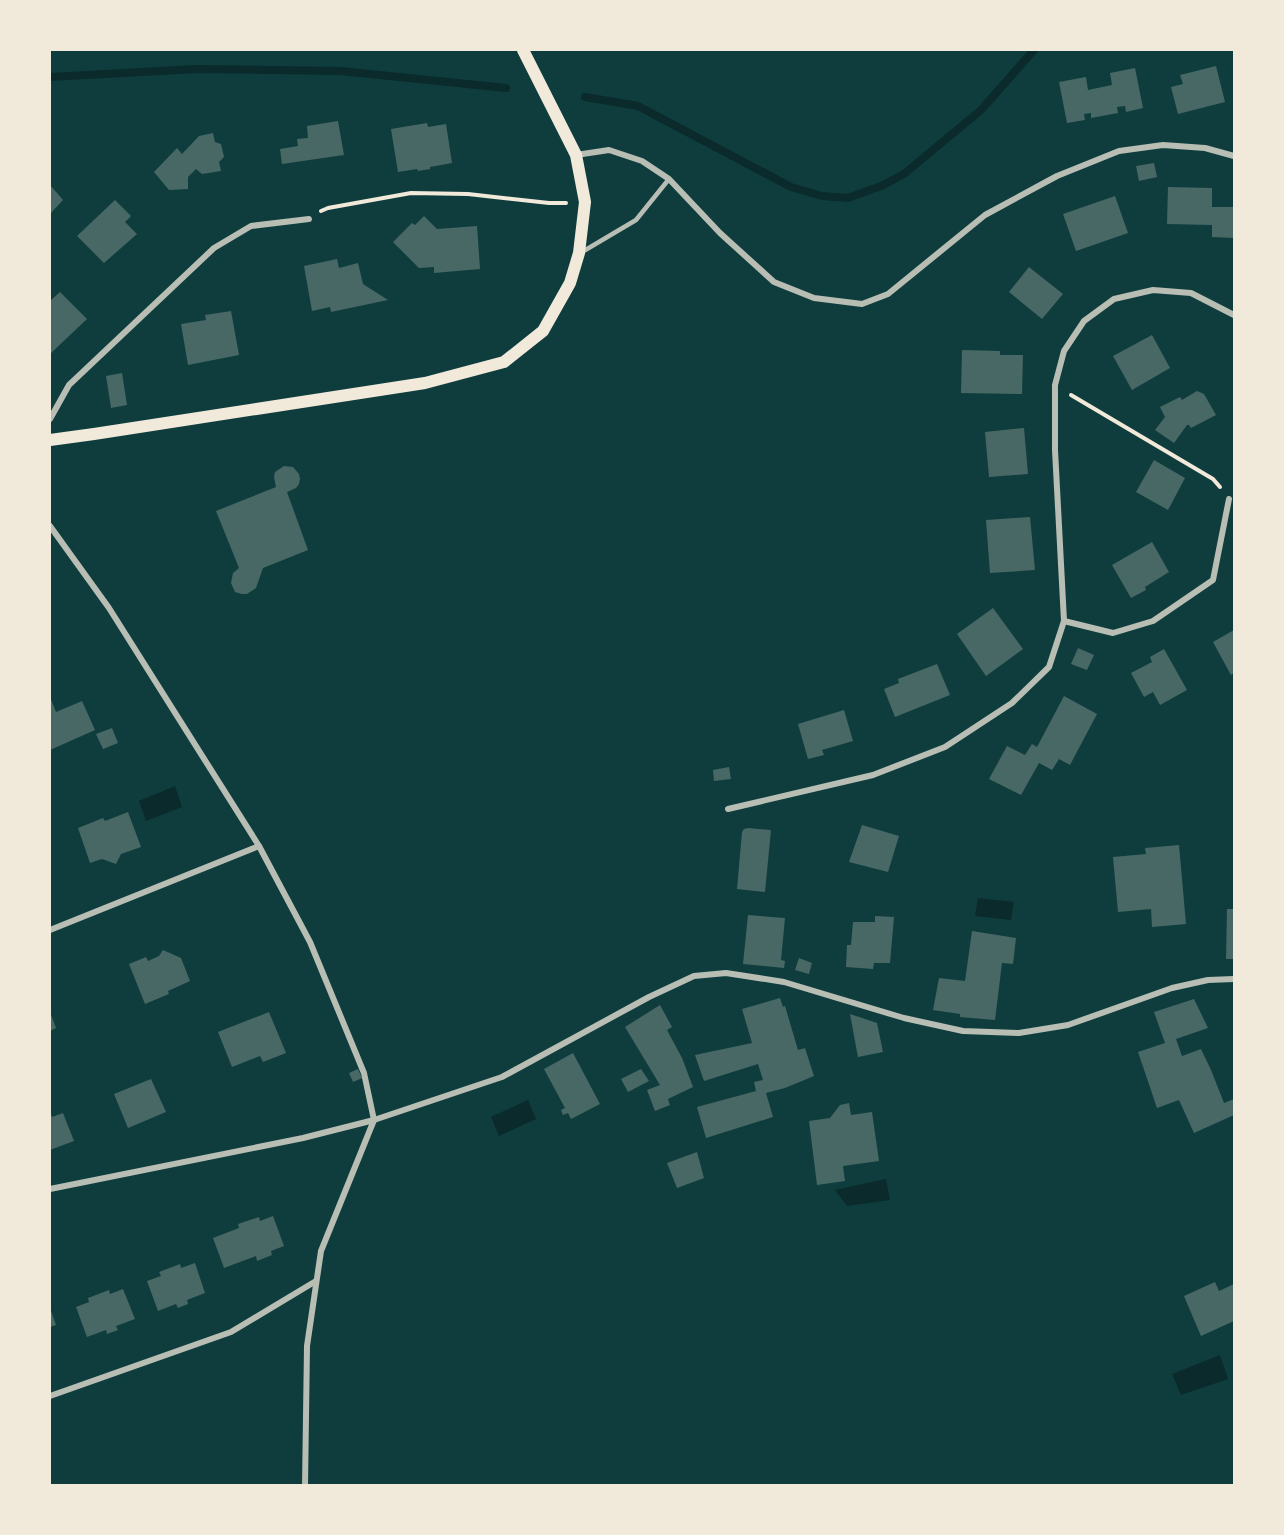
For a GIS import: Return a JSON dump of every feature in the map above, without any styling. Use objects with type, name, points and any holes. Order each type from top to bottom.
[{"type":"main road","points":[[50,440],[425,383],[504,362],[543,331],[570,283],[579,253],[585,202],[576,155],[523,50]]},
{"type":"street","points":[[576,155],[609,150],[642,161],[669,179],[720,233],[774,282],[814,297],[862,304],[888,294],[985,215],[1057,176],[1119,151],[1174,146],[1205,148],[1234,156]]},
{"type":"street","points":[[50,420],[69,384],[214,248],[251,226],[309,219]]},
{"type":"street","points":[[728,808],[873,775],[945,747],[1012,703],[1049,667],[1064,621],[1055,450],[1055,385],[1064,351],[1084,321],[1114,299],[1153,290],[1191,293],[1234,315]]},
{"type":"street","points":[[1064,621],[1113,633],[1153,621],[1213,580],[1229,499]]},
{"type":"street","points":[[50,526],[109,608],[259,846],[310,942],[364,1073],[374,1120],[321,1251],[316,1281],[307,1346],[305,1485]]},
{"type":"street","points":[[50,930],[259,846]]},
{"type":"street","points":[[50,1190],[303,1138],[374,1120],[502,1077],[649,997],[694,976],[726,973],[784,982],[904,1018],[963,1031],[1019,1033],[1068,1025],[1172,988],[1208,980],[1234,979]]},
{"type":"street","points":[[50,1396],[231,1332],[316,1281]]},
{"type":"lane","points":[[579,253],[636,220],[669,179]]},
{"type":"path","points":[[309,219],[328,208],[411,193],[468,194],[549,203],[585,202]]},
{"type":"path","points":[[1055,385],[1213,479],[1229,499]]},
{"type":"water","points":[[175,786],[182,807],[146,821],[139,801]]},
{"type":"water","points":[[978,898],[1014,902],[1011,920],[975,916]]},
{"type":"water","points":[[528,1100],[536,1119],[499,1136],[491,1117]]},
{"type":"water","points":[[886,1179],[890,1200],[847,1206],[835,1190]]},
{"type":"water","points":[[1220,1355],[1228,1379],[1181,1395],[1172,1374]]},
{"type":"building","points":[[1216,66],[1225,102],[1178,114],[1171,87],[1183,84],[1180,75]]},
{"type":"building","points":[[1135,68],[1143,108],[1126,112],[1125,106],[1117,107],[1118,113],[1091,118],[1091,113],[1084,114],[1085,120],[1067,123],[1059,82],[1086,77],[1088,90],[1112,85],[1110,73]]},
{"type":"building","points":[[338,121],[344,155],[282,164],[280,149],[298,146],[297,139],[308,138],[307,126]]},
{"type":"building","points":[[427,123],[428,127],[446,124],[452,163],[418,171],[417,169],[398,172],[391,129]]},
{"type":"building","points":[[213,133],[215,142],[221,144],[224,157],[219,162],[221,171],[202,174],[196,169],[188,177],[188,189],[169,190],[154,172],[177,148],[182,154],[199,136]]},
{"type":"building","points":[[1154,163],[1157,177],[1139,181],[1136,166]]},
{"type":"building","points":[[50,185],[63,200],[50,214]]},
{"type":"building","points":[[1168,187],[1212,188],[1212,207],[1234,207],[1234,238],[1212,237],[1212,225],[1167,224]]},
{"type":"building","points":[[1115,196],[1128,233],[1076,251],[1063,214]]},
{"type":"building","points":[[115,200],[131,216],[125,222],[137,234],[104,263],[77,236]]},
{"type":"building","points":[[424,216],[437,229],[477,226],[480,269],[434,273],[434,267],[419,268],[393,242],[412,223],[415,225]]},
{"type":"building","points":[[337,259],[339,268],[358,263],[363,284],[388,300],[331,312],[330,307],[312,311],[304,266]]},
{"type":"building","points":[[1029,267],[1063,294],[1042,319],[1009,292]]},
{"type":"building","points":[[60,292],[87,319],[50,354],[50,301]]},
{"type":"building","points":[[231,311],[239,355],[188,365],[181,324],[206,320],[205,315]]},
{"type":"building","points":[[1152,335],[1170,368],[1132,390],[1113,356]]},
{"type":"building","points":[[962,350],[1000,351],[1000,355],[1023,355],[1022,394],[961,393]]},
{"type":"building","points":[[122,373],[127,405],[111,408],[106,376]]},
{"type":"building","points":[[1197,391],[1204,394],[1216,415],[1191,428],[1187,425],[1174,443],[1155,430],[1165,417],[1160,407],[1180,397],[1182,400]]},
{"type":"building","points":[[1024,428],[1028,474],[989,477],[985,432]]},
{"type":"building","points":[[1154,460],[1185,478],[1168,510],[1136,492]]},
{"type":"building","points":[[284,466],[293,467],[299,474],[299,484],[287,492],[308,550],[263,568],[256,588],[247,594],[235,592],[231,583],[233,573],[239,568],[216,511],[276,487],[275,472]]},
{"type":"building","points":[[1030,517],[1035,570],[990,573],[986,520]]},
{"type":"building","points":[[1152,542],[1169,572],[1145,587],[1146,590],[1131,598],[1112,565]]},
{"type":"building","points":[[993,608],[1023,649],[986,676],[957,634]]},
{"type":"building","points":[[1234,630],[1234,673],[1231,675],[1213,642]]},
{"type":"building","points":[[1078,648],[1094,655],[1087,670],[1071,664]]},
{"type":"building","points":[[1164,649],[1187,690],[1160,705],[1153,692],[1144,697],[1131,673],[1152,662],[1150,657]]},
{"type":"building","points":[[937,664],[950,695],[895,717],[884,689],[899,683],[898,679]]},
{"type":"building","points":[[1064,696],[1097,714],[1070,765],[1059,759],[1052,770],[1039,763],[1021,795],[989,779],[1007,746],[1025,755],[1032,744],[1037,747]]},
{"type":"building","points":[[50,697],[56,712],[82,701],[95,730],[50,750]]},
{"type":"building","points":[[844,710],[853,741],[822,750],[824,755],[808,759],[798,724]]},
{"type":"building","points":[[112,728],[118,743],[103,749],[96,734]]},
{"type":"building","points":[[729,767],[731,779],[714,781],[713,770]]},
{"type":"building","points":[[128,812],[141,847],[121,854],[116,864],[102,859],[90,863],[78,828],[103,818],[105,821]]},
{"type":"building","points":[[862,825],[899,836],[888,872],[849,862]]},
{"type":"building","points":[[748,828],[771,830],[765,892],[737,889],[742,832]]},
{"type":"building","points":[[1179,845],[1186,924],[1152,927],[1151,909],[1118,912],[1113,857],[1146,854],[1145,848]]},
{"type":"building","points":[[1227,909],[1234,909],[1234,959],[1226,959]]},
{"type":"building","points":[[748,915],[785,918],[781,960],[785,961],[784,968],[743,964]]},
{"type":"building","points":[[875,916],[894,917],[890,963],[874,963],[873,969],[846,967],[847,945],[851,945],[853,922],[875,922]]},
{"type":"building","points":[[972,931],[1016,938],[1013,964],[1002,963],[995,1020],[960,1017],[960,1014],[933,1010],[939,978],[965,981]]},
{"type":"building","points":[[163,950],[181,958],[190,981],[168,991],[169,994],[145,1004],[129,964],[146,957],[148,961],[159,956]]},
{"type":"building","points":[[799,958],[812,963],[809,974],[795,970]]},
{"type":"building","points":[[780,998],[783,1007],[785,1006],[798,1050],[805,1048],[814,1076],[766,1093],[773,1117],[706,1138],[697,1107],[756,1091],[754,1082],[763,1080],[758,1064],[704,1081],[695,1055],[752,1043],[742,1009]]},
{"type":"building","points":[[1194,999],[1208,1028],[1176,1039],[1182,1056],[1201,1049],[1224,1103],[1234,1099],[1234,1115],[1194,1133],[1179,1100],[1157,1108],[1138,1052],[1165,1043],[1154,1012]]},
{"type":"building","points":[[660,1005],[672,1027],[667,1030],[682,1058],[693,1087],[668,1099],[670,1105],[655,1111],[647,1090],[660,1085],[625,1027]]},
{"type":"building","points":[[50,1012],[56,1028],[50,1031]]},
{"type":"building","points":[[269,1012],[286,1053],[263,1062],[260,1056],[232,1067],[218,1032]]},
{"type":"building","points":[[850,1014],[877,1023],[883,1052],[858,1057]]},
{"type":"building","points":[[573,1053],[600,1104],[571,1119],[568,1113],[563,1115],[561,1110],[565,1108],[544,1069]]},
{"type":"building","points":[[358,1069],[362,1078],[353,1082],[349,1073]]},
{"type":"building","points":[[641,1069],[649,1081],[628,1092],[621,1079]]},
{"type":"building","points":[[151,1079],[166,1112],[128,1128],[114,1094]]},
{"type":"building","points":[[849,1103],[851,1115],[872,1112],[879,1161],[843,1166],[845,1181],[817,1185],[809,1121],[830,1118],[840,1105]]},
{"type":"building","points":[[50,1111],[52,1117],[63,1113],[74,1141],[50,1150]]},
{"type":"building","points":[[697,1152],[704,1178],[677,1188],[667,1163]]},
{"type":"building","points":[[273,1216],[284,1246],[271,1251],[272,1255],[257,1261],[256,1256],[224,1268],[213,1238],[239,1228],[238,1224],[259,1217],[260,1221]]},
{"type":"building","points":[[195,1263],[205,1293],[187,1300],[188,1304],[178,1308],[176,1304],[158,1311],[147,1281],[161,1276],[159,1272],[180,1264],[181,1268]]},
{"type":"building","points":[[1215,1282],[1219,1291],[1234,1284],[1234,1321],[1201,1336],[1184,1296]]},
{"type":"building","points":[[123,1289],[135,1319],[116,1326],[118,1330],[107,1334],[106,1330],[87,1337],[76,1307],[89,1302],[88,1298],[109,1290],[110,1294]]},
{"type":"building","points":[[50,1308],[56,1325],[50,1327]]},
{"type":"waterway","points":[[585,97],[638,106],[791,187],[822,196],[848,198],[881,186],[904,174],[981,110],[1034,50]]},
{"type":"waterway","points":[[50,77],[196,69],[341,71],[506,88]]}]
